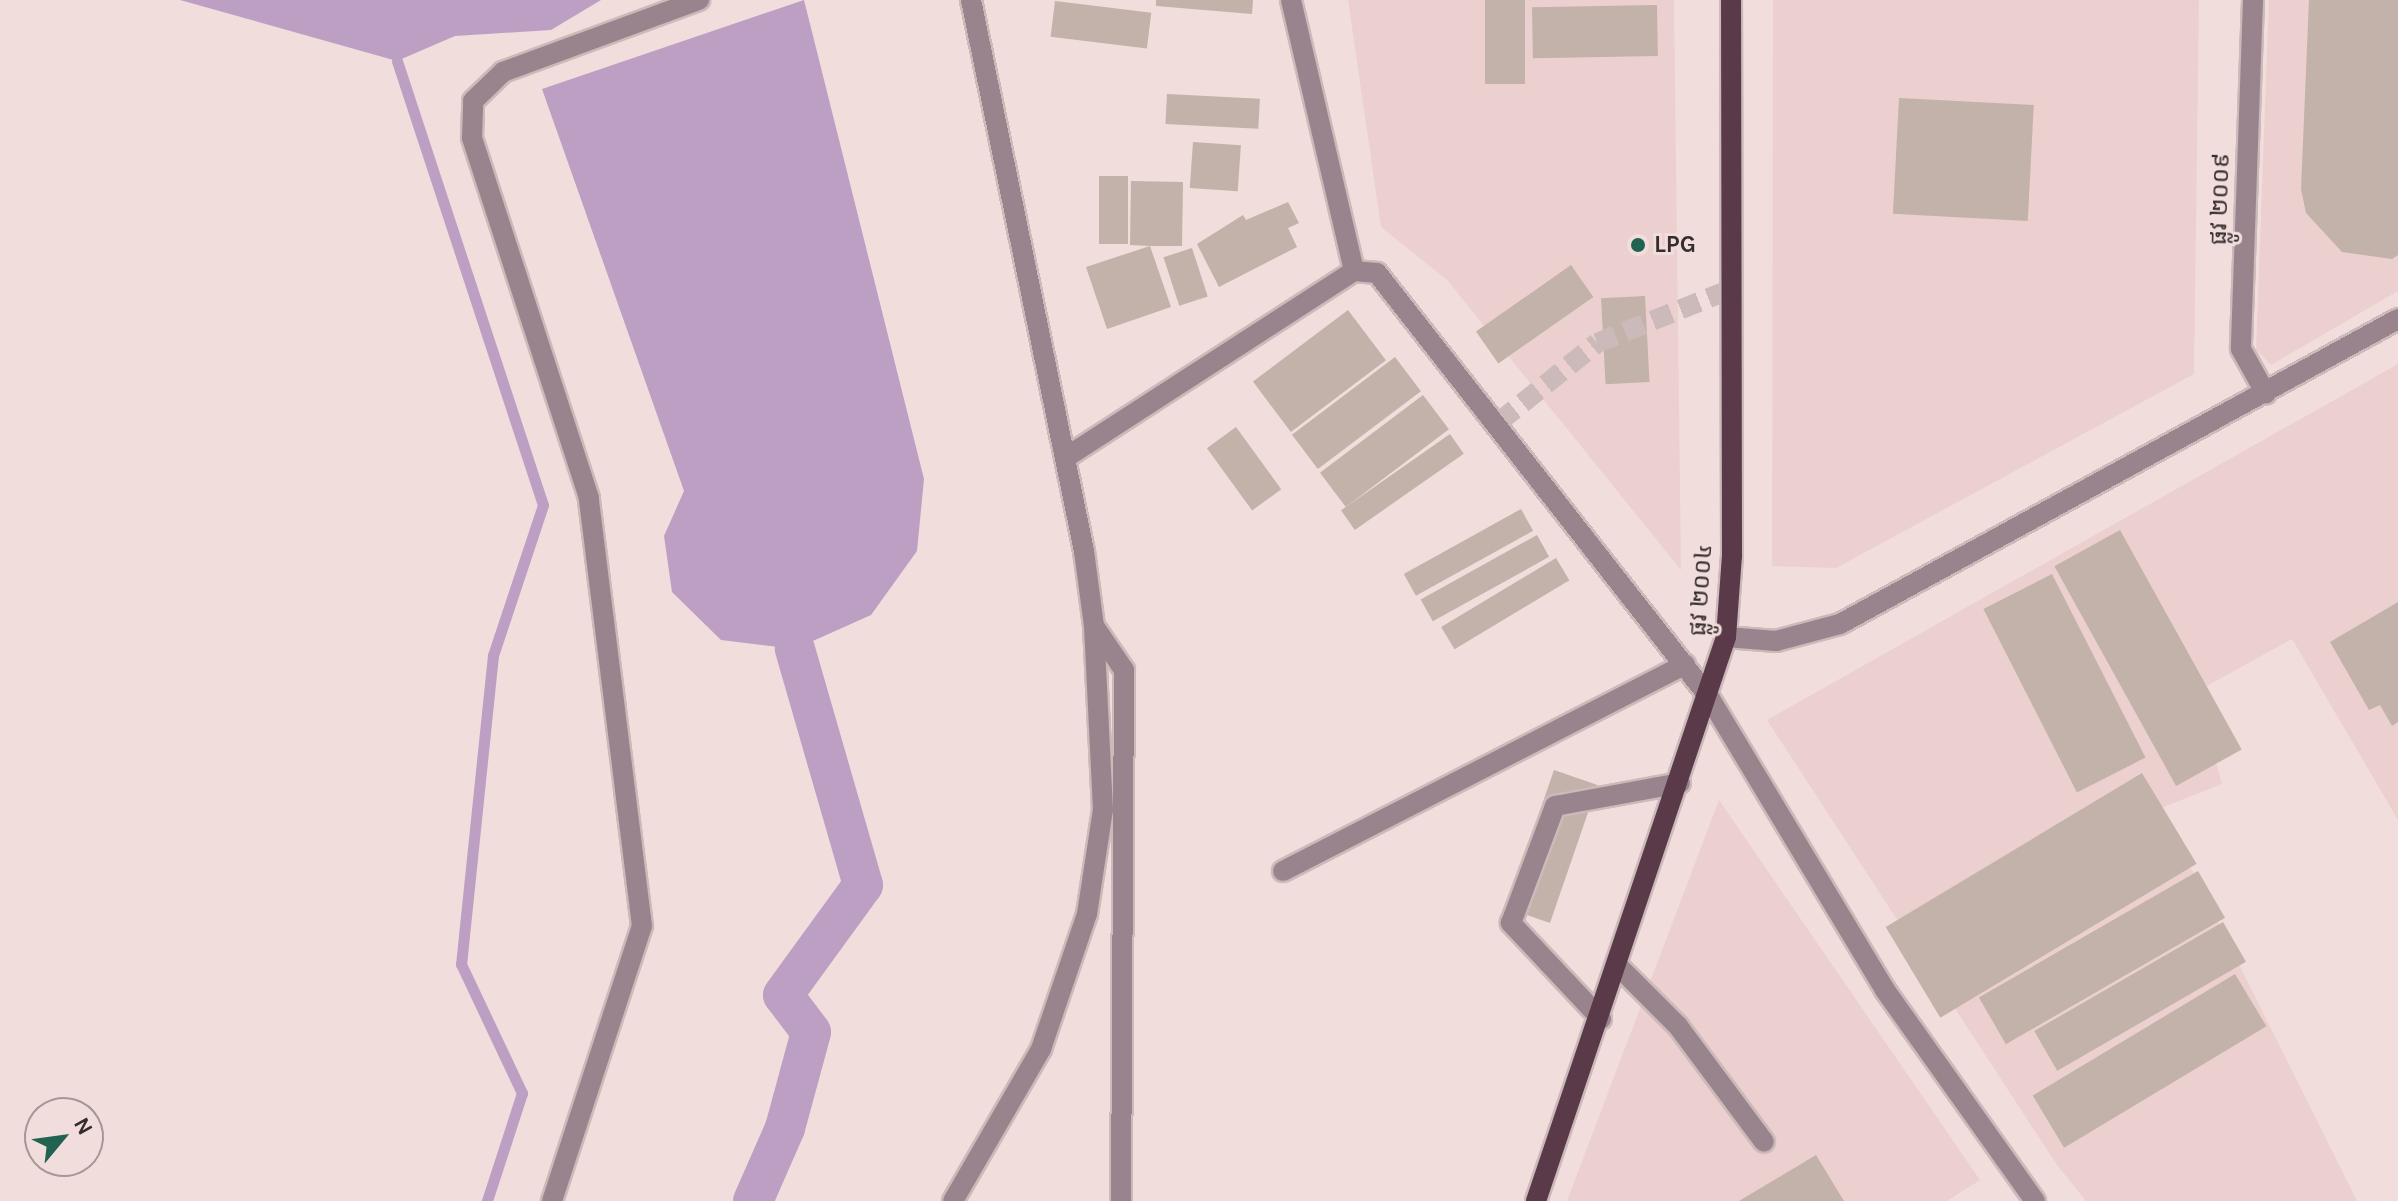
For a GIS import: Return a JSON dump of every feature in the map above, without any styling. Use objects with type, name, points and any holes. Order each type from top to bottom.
[{"type":"main road","name":"ផ្លូវ ២០០៤","points":[[1536,1201],[1601,1019],[1709,697],[1726,637],[1732,556],[1731,0]]},
{"type":"street","points":[[552,1201],[642,926],[589,498],[472,137],[473,101],[503,72],[699,0]]},
{"type":"street","points":[[953,1201],[1041,1049],[1095,881],[1103,810],[1094,626],[1065,458],[971,0]]},
{"type":"street","points":[[1291,0],[1354,271]]},
{"type":"street","name":"ផ្លូវ ២០០៩","points":[[2253,0],[2241,349],[2266,394]]},
{"type":"street","points":[[1065,458],[1354,271],[1377,273],[1709,697],[1885,990],[2035,1201]]},
{"type":"street","points":[[1726,637],[1776,641],[1840,624],[2266,394],[2398,319]]},
{"type":"street","points":[[1094,626],[1124,670],[1121,1201]]},
{"type":"street","points":[[1283,871],[1685,664]]},
{"type":"street","points":[[1601,1019],[1511,923],[1555,806],[1680,783]]},
{"type":"street","points":[[1095,881],[1121,894]]},
{"type":"street","points":[[1618,966],[1678,1026],[1764,1142]]},
{"type":"shaded area","points":[[180,0],[601,0],[551,30],[455,36],[397,61]]},
{"type":"shaded area","points":[[804,0],[924,479],[917,551],[871,615],[795,649],[721,640],[672,592],[664,536],[684,491],[542,89]]},
{"type":"shaded area","points":[[1348,0],[1674,0],[1681,570],[1447,280],[1381,227]]},
{"type":"shaded area","points":[[1773,0],[2199,0],[2194,374],[1836,568],[1772,566]]},
{"type":"shaded area","points":[[2269,0],[2398,0],[2398,291],[2271,365],[2256,350]]},
{"type":"shaded area","points":[[2398,364],[2398,820],[2292,639],[2196,692],[2222,784],[2161,808],[2357,1201],[2086,1201],[2057,1165],[1767,720]]},
{"type":"shaded area","points":[[1719,800],[1980,1180],[1947,1201],[1567,1201]]},
{"type":"building","points":[[1156,0],[1253,0],[1252,14],[1156,6]]},
{"type":"building","points":[[1485,0],[1525,0],[1525,84],[1485,84]]},
{"type":"building","points":[[2309,0],[2398,0],[2398,255],[2392,259],[2342,252],[2306,213],[2301,189]]},
{"type":"building","points":[[1055,1],[1151,13],[1147,49],[1051,37]]},
{"type":"building","points":[[1657,5],[1658,56],[1533,58],[1532,7]]},
{"type":"building","points":[[1167,94],[1260,99],[1258,129],[1165,124]]},
{"type":"building","points":[[1899,98],[2034,105],[2028,221],[1893,214]]},
{"type":"building","points":[[1193,142],[1241,145],[1238,191],[1190,188]]},
{"type":"building","points":[[1099,176],[1128,176],[1128,244],[1099,244]]},
{"type":"building","points":[[1131,181],[1183,182],[1182,246],[1130,245]]},
{"type":"building","points":[[1288,202],[1299,223],[1288,228],[1297,247],[1219,287],[1197,244],[1243,215],[1246,220]]},
{"type":"building","points":[[1150,246],[1171,307],[1107,329],[1086,267]]},
{"type":"building","points":[[1192,248],[1208,297],[1179,306],[1163,257]]},
{"type":"building","points":[[1571,265],[1593,297],[1498,363],[1476,332]]},
{"type":"building","points":[[1645,296],[1650,382],[1606,384],[1601,298]]},
{"type":"building","points":[[1348,310],[1386,360],[1291,432],[1253,382]]},
{"type":"building","points":[[1395,357],[1421,391],[1318,469],[1292,435]]},
{"type":"building","points":[[1423,395],[1449,429],[1346,507],[1320,473]]},
{"type":"building","points":[[1236,427],[1281,489],[1252,510],[1207,448]]},
{"type":"building","points":[[1450,434],[1464,454],[1355,530],[1341,510]]},
{"type":"building","points":[[1521,509],[1533,531],[1416,596],[1404,574]]},
{"type":"building","points":[[2120,530],[2242,750],[2176,786],[2054,566]]},
{"type":"building","points":[[1537,535],[1549,557],[1433,621],[1421,599]]},
{"type":"building","points":[[1556,558],[1569,580],[1455,649],[1441,627]]},
{"type":"building","points":[[2052,574],[2146,758],[2077,793],[1983,609]]},
{"type":"building","points":[[2398,602],[2398,722],[2392,726],[2380,705],[2369,710],[2330,642]]},
{"type":"building","points":[[1554,770],[1597,785],[1550,923],[1506,908]]},
{"type":"building","points":[[2142,773],[2197,864],[1940,1018],[1886,927]]},
{"type":"building","points":[[2198,871],[2225,918],[2006,1044],[1979,998]]},
{"type":"building","points":[[2223,922],[2246,962],[2057,1071],[2034,1031]]},
{"type":"building","points":[[2235,974],[2266,1026],[2064,1148],[2033,1096]]},
{"type":"building","points":[[1816,1155],[1844,1201],[1739,1201]]},
{"type":"waterway","points":[[397,61],[543,505],[493,655],[461,964],[522,1093],[487,1201]]},
{"type":"waterway","points":[[753,1201],[785,1128],[811,1032],[783,995],[863,885],[795,649]]},
{"type":"tunnel","points":[[1499,422],[1597,343],[1731,289]]},
{"type":"place","name":"LPG","points":[[1638,245]]}]
